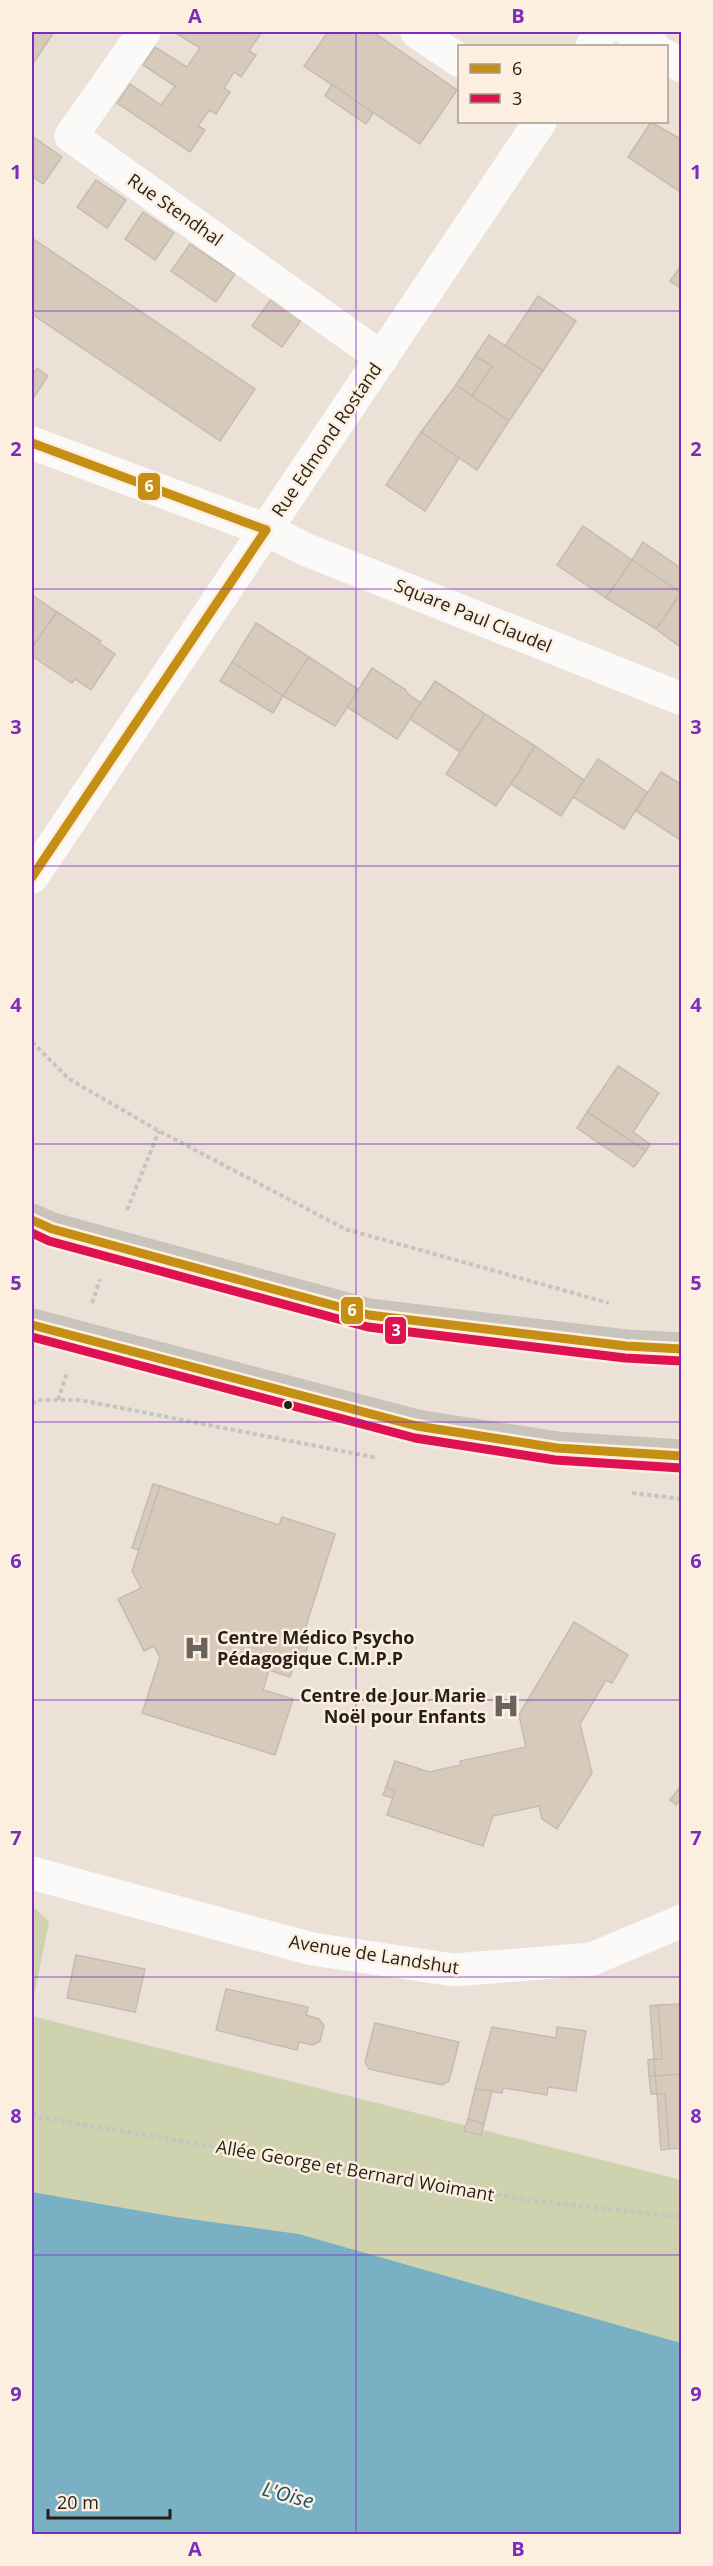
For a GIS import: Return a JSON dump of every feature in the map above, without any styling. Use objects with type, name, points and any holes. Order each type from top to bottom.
[{"type":"main road","points":[[32,1220],[52,1229],[369,1315],[626,1346],[681,1348]]},
{"type":"main road","points":[[32,1325],[417,1426],[557,1448],[681,1456]]},
{"type":"street","name":"Rue Stendhal","points":[[144,32],[71,136],[382,358]]},
{"type":"street","points":[[417,32],[458,60]]},
{"type":"street","points":[[593,45],[602,32]]},
{"type":"street","points":[[630,32],[651,45]]},
{"type":"street","points":[[668,57],[681,66]]},
{"type":"street","name":"Rue Edmond Rostand","points":[[32,877],[539,123]]},
{"type":"street","name":"Square Paul Claudel","points":[[32,444],[266,530],[318,554],[681,699]]},
{"type":"street","name":"Avenue de Landshut","points":[[32,1872],[312,1949],[454,1970],[592,1959],[681,1921]]},
{"type":"path","points":[[32,1042],[69,1079],[159,1131],[345,1229],[618,1305]]},
{"type":"path","name":"Allée George et Bernard Woimant","points":[[32,2113],[39,2117],[534,2201],[681,2217]]},
{"type":"green space","points":[[32,1906],[49,1922],[32,2006]]},
{"type":"green space","points":[[32,2016],[681,2180],[681,2343],[299,2234],[176,2217],[32,2192]]},
{"type":"water","name":"L'Oise","points":[[32,2192],[176,2217],[299,2234],[681,2343],[681,2534],[32,2534]]},
{"type":"building","points":[[32,32],[54,32],[32,65]]},
{"type":"building","points":[[174,32],[262,32],[249,51],[256,55],[241,77],[234,72],[224,88],[230,92],[216,114],[209,110],[198,126],[205,130],[190,152],[117,103],[130,84],[161,105],[175,86],[143,65],[155,47],[187,67],[200,48]]},
{"type":"building","points":[[328,32],[373,32],[457,90],[420,144],[304,66]]},
{"type":"building","points":[[332,84],[373,113],[366,124],[325,96]]},
{"type":"building","points":[[650,123],[653,123],[682,140],[682,188],[679,191],[628,157]]},
{"type":"building","points":[[32,136],[62,157],[43,184],[32,176]]},
{"type":"building","points":[[96,180],[126,200],[107,228],[77,207]]},
{"type":"building","points":[[143,212],[174,233],[155,260],[125,239]]},
{"type":"building","points":[[32,238],[255,389],[220,441],[32,314]]},
{"type":"building","points":[[190,244],[235,274],[216,302],[171,271]]},
{"type":"building","points":[[682,266],[682,289],[670,281]]},
{"type":"building","points":[[538,296],[576,321],[543,371],[505,346]]},
{"type":"building","points":[[271,299],[302,319],[282,347],[252,326]]},
{"type":"building","points":[[489,335],[543,371],[509,421],[472,396],[492,366],[475,356]]},
{"type":"building","points":[[475,356],[492,366],[472,396],[456,385]]},
{"type":"building","points":[[37,368],[48,376],[32,400],[32,376]]},
{"type":"building","points":[[456,385],[509,421],[477,470],[421,432]]},
{"type":"building","points":[[421,432],[459,458],[425,511],[386,485]]},
{"type":"building","points":[[583,526],[632,560],[606,598],[557,565]]},
{"type":"building","points":[[643,542],[682,569],[681,593],[632,560]]},
{"type":"building","points":[[632,560],[681,593],[656,629],[606,598]]},
{"type":"building","points":[[682,593],[682,648],[656,629]]},
{"type":"building","points":[[32,595],[57,612],[32,648]]},
{"type":"building","points":[[57,612],[101,641],[99,643],[115,654],[91,690],[75,679],[72,683],[32,656],[32,648]]},
{"type":"building","points":[[256,623],[309,657],[283,696],[232,662]]},
{"type":"building","points":[[309,657],[359,690],[335,726],[283,696]]},
{"type":"building","points":[[232,662],[283,696],[273,713],[220,681]]},
{"type":"building","points":[[372,668],[406,690],[421,703],[397,739],[347,707]]},
{"type":"building","points":[[435,681],[485,714],[460,752],[410,719]]},
{"type":"building","points":[[485,714],[535,746],[496,806],[446,774]]},
{"type":"building","points":[[535,746],[584,780],[561,816],[511,784]]},
{"type":"building","points":[[598,759],[647,792],[624,829],[573,797]]},
{"type":"building","points":[[661,772],[682,785],[682,841],[636,811]]},
{"type":"building","points":[[618,1066],[659,1093],[633,1132],[650,1144],[646,1151],[587,1112]]},
{"type":"building","points":[[587,1112],[646,1151],[634,1167],[577,1128]]},
{"type":"building","points":[[153,1484],[160,1486],[139,1550],[132,1548]]},
{"type":"building","points":[[160,1486],[279,1525],[282,1517],[335,1534],[290,1677],[269,1670],[263,1690],[293,1699],[275,1755],[142,1713],[160,1658],[154,1646],[144,1651],[118,1599],[141,1588],[132,1571]]},
{"type":"building","points":[[574,1622],[628,1655],[612,1683],[606,1680],[580,1724],[592,1773],[557,1829],[542,1819],[539,1806],[493,1816],[483,1846],[387,1815],[395,1791],[386,1787],[395,1761],[429,1772],[461,1765],[460,1761],[526,1747],[519,1715]]},
{"type":"building","points":[[302,1638],[310,1640],[304,1657],[297,1655]]},
{"type":"building","points":[[682,1785],[682,1797],[676,1805],[670,1800]]},
{"type":"building","points":[[386,1787],[395,1791],[393,1798],[383,1795]]},
{"type":"building","points":[[76,1955],[145,1969],[135,2012],[67,1998]]},
{"type":"building","points":[[226,1989],[308,2007],[306,2015],[319,2019],[324,2026],[320,2041],[313,2045],[299,2042],[297,2050],[216,2030]]},
{"type":"building","points":[[682,2004],[682,2074],[655,2076],[654,2059],[662,2059],[658,2005]]},
{"type":"building","points":[[658,2005],[662,2059],[654,2059],[650,2006]]},
{"type":"building","points":[[375,2023],[459,2042],[449,2081],[442,2085],[369,2069],[365,2062]]},
{"type":"building","points":[[492,2027],[556,2038],[557,2027],[586,2031],[576,2091],[548,2087],[547,2095],[503,2088],[502,2093],[475,2089]]},
{"type":"building","points":[[654,2059],[655,2076],[649,2076],[648,2060]]},
{"type":"building","points":[[682,2074],[682,2148],[669,2149],[665,2094],[657,2094],[655,2076]]},
{"type":"building","points":[[649,2076],[655,2076],[657,2094],[651,2094]]},
{"type":"building","points":[[475,2089],[492,2091],[484,2124],[468,2119]]},
{"type":"building","points":[[657,2094],[665,2094],[669,2149],[661,2150]]},
{"type":"building","points":[[468,2119],[484,2124],[481,2135],[464,2131]]},
{"type":"transit line","name":"6","points":[[32,443],[266,530]]},
{"type":"transit line","name":"6","points":[[32,877],[266,530]]},
{"type":"transit line","name":"6","points":[[32,1220],[52,1229],[369,1315],[626,1346],[682,1349]]},
{"type":"transit line","name":"3","points":[[32,1233],[49,1241],[368,1327],[625,1358],[681,1361]]},
{"type":"transit line","name":"6","points":[[32,1325],[417,1426],[557,1448],[682,1456]]},
{"type":"transit line","name":"3","points":[[32,1337],[415,1438],[555,1460],[681,1468]]},
{"type":"place","name":"Centre Médico Psycho Pédagogique C.M.P.P","points":[[197,1648]]},
{"type":"place","name":"Centre de Jour Marie Noël pour Enfants","points":[[506,1706]]}]
